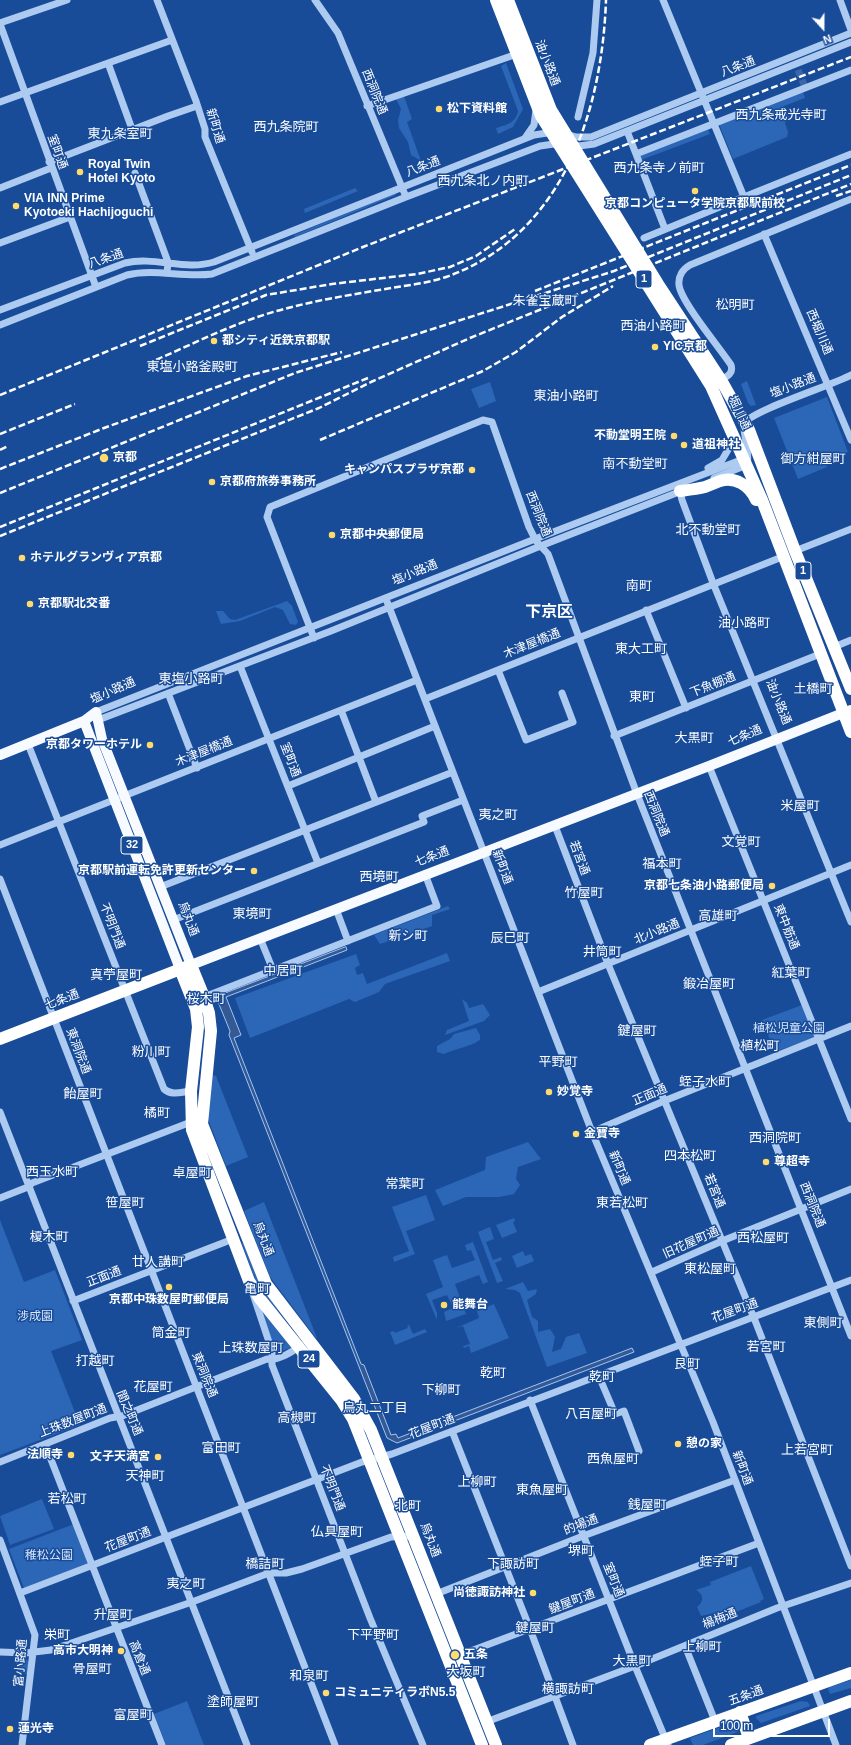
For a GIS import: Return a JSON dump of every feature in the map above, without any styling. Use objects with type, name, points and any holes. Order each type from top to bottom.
[{"type":"highway","name":"油小路通","points":[[496,0],[535,102],[550,131]]},
{"type":"highway","name":"油小路通","points":[[508,0],[561,138]]},
{"type":"highway","name":"堀川通","points":[[550,131],[572,145],[658,284],[716,383],[726,418],[736,438],[751,458],[795,551],[851,689]]},
{"type":"highway","name":"堀川通","points":[[561,138],[716,383],[744,422],[751,458],[762,500],[782,557],[820,654],[847,711],[851,732]]},
{"type":"highway","name":"1","points":[[680,487],[705,487],[724,480],[736,481],[744,485],[754,497],[775,549],[782,557]]},
{"type":"highway","name":"七条通","points":[[0,1039],[185,967]]},
{"type":"highway","name":"烏丸通","points":[[185,967],[204,997],[209,1013],[210,1031],[202,1124],[266,1284],[302,1342],[342,1401],[352,1419],[482,1745]]},
{"type":"highway","name":"烏丸通","points":[[185,967],[196,1010],[198,1027],[191,1091],[191,1122],[249,1281],[260,1299],[354,1399],[382,1456],[496,1745]]},
{"type":"highway","points":[[191,1122],[202,1115]]},
{"type":"highway","points":[[233,1239],[246,1234]]},
{"type":"highway","name":"五条通","points":[[650,1745],[672,1741],[715,1721],[851,1672]]},
{"type":"highway","points":[[731,1745],[751,1742],[851,1701]]},
{"type":"highway","points":[[740,1712],[751,1742]]},
{"type":"main road","name":"七条通","points":[[185,967],[425,874],[555,826],[847,711]]},
{"type":"main road","name":"塩小路通","points":[[0,755],[97,716]]},
{"type":"main road","name":"烏丸通","points":[[97,716],[102,739],[173,920],[185,967]]},
{"type":"main road","name":"烏丸通","points":[[84,721],[114,799],[185,967]]},
{"type":"street","points":[[0,24],[67,0]]},
{"type":"street","name":"新町通","points":[[158,0],[198,106],[205,129],[205,137],[254,257]]},
{"type":"street","name":"西洞院通","points":[[315,0],[338,33],[406,197]]},
{"type":"street","points":[[578,117],[593,53],[597,0]]},
{"type":"street","points":[[663,0],[744,198]]},
{"type":"street","points":[[840,0],[851,30]]},
{"type":"street","name":"室町通","points":[[0,24],[50,165],[96,287]]},
{"type":"street","name":"八条通","points":[[572,145],[579,146],[594,144],[627,131],[703,96],[851,33]]},
{"type":"street","points":[[0,102],[172,40]]},
{"type":"street","name":"八条通","points":[[0,325],[138,272],[194,276],[212,274],[406,197],[561,138],[591,137],[703,96],[797,67],[851,42]]},
{"type":"street","points":[[367,106],[517,54]]},
{"type":"street","points":[[108,63],[132,129]]},
{"type":"street","points":[[636,154],[851,70]]},
{"type":"street","points":[[524,139],[534,125],[536,118],[535,102]]},
{"type":"street","points":[[0,188],[132,129],[198,106]]},
{"type":"street","name":"八条通","points":[[0,310],[133,261],[168,262],[191,265],[207,264],[524,139],[550,131]]},
{"type":"street","points":[[627,131],[666,229]]},
{"type":"street","points":[[644,238],[851,154]]},
{"type":"street","points":[[135,174],[168,262],[167,274]]},
{"type":"street","points":[[716,383],[730,375],[732,370],[731,365],[682,294],[679,288],[682,271],[690,264],[851,199]]},
{"type":"street","points":[[0,243],[70,217]]},
{"type":"street","name":"西堀川通","points":[[764,234],[830,385],[851,440]]},
{"type":"street","name":"塩小路通","points":[[744,422],[756,414],[830,385],[851,375]]},
{"type":"street","points":[[680,487],[692,474],[718,463],[727,454],[744,422],[726,418]]},
{"type":"street","name":"西洞院通","points":[[310,629],[267,517],[268,510],[271,506],[483,420],[489,420],[494,425],[535,539],[540,547],[548,554],[614,736],[802,1208],[851,1336]]},
{"type":"street","name":"塩小路通","points":[[97,716],[168,693],[314,638],[540,547],[751,458]]},
{"type":"street","name":"塩小路通","points":[[97,716],[535,539],[680,487]]},
{"type":"street","name":"油小路通","points":[[680,487],[682,500],[714,583],[851,922]]},
{"type":"street","points":[[795,551],[851,529]]},
{"type":"street","name":"木津屋橋通","points":[[425,699],[782,557]]},
{"type":"street","name":"新町通","points":[[386,598],[592,1132],[652,1272],[735,1480],[783,1607],[815,1686],[836,1745]]},
{"type":"street","points":[[646,610],[686,708]]},
{"type":"street","points":[[310,629],[314,638]]},
{"type":"street","points":[[834,647],[851,640]]},
{"type":"street","name":"下魚棚通","points":[[614,736],[820,654]]},
{"type":"street","name":"室町通","points":[[240,666],[318,863]]},
{"type":"street","points":[[498,670],[526,740],[573,722],[562,693]]},
{"type":"street","name":"木津屋橋通","points":[[0,845],[114,799],[197,768],[269,737],[417,680]]},
{"type":"street","points":[[168,693],[197,768]]},
{"type":"street","points":[[341,710],[376,802]]},
{"type":"street","points":[[288,786],[435,726]]},
{"type":"street","name":"不明門通","points":[[28,744],[60,821],[164,1089],[169,1093],[174,1094],[191,1091]]},
{"type":"street","name":"東中筋通","points":[[709,766],[851,1119]]},
{"type":"street","points":[[160,887],[453,772]]},
{"type":"street","points":[[173,920],[424,822],[422,816],[463,800]]},
{"type":"street","name":"若宮通","points":[[555,826],[608,964],[722,1241],[851,1566]]},
{"type":"street","name":"北小路通","points":[[538,992],[851,865]]},
{"type":"street","points":[[204,997],[437,906],[425,874]]},
{"type":"street","name":"東洞院通","points":[[0,879],[335,1745]]},
{"type":"street","points":[[336,909],[348,941]]},
{"type":"street","points":[[260,938],[273,970]]},
{"type":"street","name":"正面通","points":[[592,1132],[664,1101],[851,1026]]},
{"type":"street","name":"間之町通","points":[[0,1112],[118,1416],[167,1536],[247,1745]]},
{"type":"street","points":[[0,1198],[28,1187],[32,1183],[191,1122]]},
{"type":"street","name":"旧花屋町通","points":[[652,1272],[722,1241],[851,1189]]},
{"type":"street","name":"正面通","points":[[73,1301],[233,1239]]},
{"type":"street","name":"花屋町通","points":[[20,1593],[167,1536],[369,1460],[452,1431],[598,1374],[851,1280]]},
{"type":"street","name":"不明門通","points":[[249,1281],[255,1306],[272,1351],[272,1365],[423,1745]]},
{"type":"street","name":"上珠数屋町通","points":[[0,1462],[267,1359],[272,1360],[294,1350],[302,1342]]},
{"type":"street","points":[[598,1374],[615,1414],[624,1411],[639,1451]]},
{"type":"street","name":"室町通","points":[[530,1400],[635,1666],[672,1741]]},
{"type":"street","points":[[452,1431],[530,1629],[573,1745]]},
{"type":"street","name":"高倉通","points":[[45,1444],[162,1745]]},
{"type":"street","name":"的場通","points":[[436,1594],[583,1536],[735,1480]]},
{"type":"street","points":[[0,1652],[34,1652],[51,1650],[192,1602],[269,1573],[286,1573],[346,1554],[391,1537],[413,1536]]},
{"type":"street","name":"富小路通","points":[[0,1540],[2,1549],[20,1593],[35,1636],[22,1745]]},
{"type":"street","name":"鍵屋町通","points":[[460,1654],[759,1543]]},
{"type":"street","name":"楊梅通","points":[[486,1722],[635,1666],[783,1607],[851,1583]]},
{"type":"street","points":[[685,1646],[715,1721]]},
{"type":"green space","points":[[506,63],[523,109],[513,127],[498,134],[496,128],[513,121],[518,111],[501,66]]},
{"type":"green space","points":[[803,92],[805,98],[784,106],[789,118],[785,123],[788,132],[787,137],[733,159],[719,124]]},
{"type":"green space","points":[[404,96],[412,119],[407,122],[421,161],[411,155],[408,142],[399,128],[398,120],[401,109],[396,99]]},
{"type":"green space","points":[[707,127],[710,134],[641,160],[639,156]]},
{"type":"green space","points":[[355,188],[358,191],[305,213],[304,209]]},
{"type":"green space","points":[[395,193],[396,195],[295,237],[294,235]]},
{"type":"green space","points":[[747,381],[756,405],[751,406],[748,403],[741,384]]},
{"type":"green space","points":[[490,382],[496,401],[479,408],[471,389]]},
{"type":"green space","points":[[827,397],[848,452],[825,461],[827,467],[798,479],[774,418]]},
{"type":"green space","points":[[287,601],[292,606],[298,622],[296,625],[290,624],[283,610],[275,607],[240,621],[221,624],[216,611],[223,611],[230,619],[235,620]]},
{"type":"green space","points":[[448,906],[450,909],[432,915],[432,926],[380,944],[374,935]]},
{"type":"green space","points":[[447,953],[450,961],[385,984],[379,992],[355,1002],[349,999],[250,1038],[235,998],[356,954],[360,965],[355,968],[357,975],[363,973],[367,984]]},
{"type":"green space","points":[[462,999],[467,1003],[469,1008],[483,1004],[490,1015],[484,1021],[445,1035],[447,1030],[469,1021]]},
{"type":"green space","name":"植松児童公園","points":[[802,1005],[815,1037],[775,1052],[762,1020]]},
{"type":"green space","points":[[476,1028],[480,1035],[480,1040],[471,1045],[444,1054],[437,1052],[437,1046],[450,1039],[454,1034]]},
{"type":"green space","points":[[212,1075],[216,1076],[248,1157],[226,1166],[208,1119]]},
{"type":"green space","points":[[528,1142],[541,1159],[518,1167],[516,1179],[520,1185],[514,1194],[499,1197],[466,1197],[443,1206],[435,1190],[485,1170],[486,1157]]},
{"type":"green space","points":[[426,1195],[435,1220],[406,1231],[415,1254],[394,1262],[393,1257],[409,1251],[392,1207]]},
{"type":"green space","points":[[264,1202],[317,1338],[270,1277],[244,1211]]},
{"type":"green space","points":[[514,1218],[515,1221],[513,1222],[517,1232],[502,1238],[496,1225]]},
{"type":"green space","name":"渉成園","points":[[0,1220],[24,1282],[55,1270],[82,1340],[51,1351],[80,1425],[0,1455]]},
{"type":"green space","points":[[490,1227],[494,1239],[486,1242],[493,1260],[501,1257],[502,1260],[495,1263],[503,1281],[497,1283],[478,1232]]},
{"type":"green space","points":[[473,1242],[488,1282],[483,1284],[479,1275],[455,1284],[466,1314],[446,1321],[444,1312],[453,1308],[447,1295],[432,1300],[437,1313],[437,1320],[426,1294],[443,1287],[433,1260],[447,1255],[452,1268],[475,1260],[471,1250],[467,1251],[465,1245]]},
{"type":"green space","points":[[243,1243],[261,1286],[297,1338],[258,1287],[242,1244]]},
{"type":"green space","points":[[523,1251],[525,1256],[531,1254],[534,1261],[517,1268],[512,1256]]},
{"type":"green space","points":[[523,1282],[528,1291],[537,1289],[536,1294],[527,1300],[532,1317],[538,1321],[538,1332],[550,1329],[555,1337],[552,1352],[561,1349],[566,1337],[579,1333],[587,1353],[547,1367],[520,1293],[515,1290],[505,1289]]},
{"type":"green space","points":[[494,1304],[509,1338],[471,1353],[469,1346],[464,1348],[463,1346],[470,1344],[463,1326],[456,1328],[479,1318],[477,1311]]},
{"type":"green space","points":[[261,1309],[291,1347],[290,1348],[279,1352],[275,1349]]},
{"type":"green space","points":[[409,1325],[413,1334],[425,1329],[427,1332],[395,1345],[390,1332],[394,1331],[395,1333],[408,1328],[407,1326]]},
{"type":"green space","points":[[42,1499],[54,1529],[10,1545],[0,1516]]},
{"type":"green space","name":"稚松公園","points":[[74,1524],[88,1564],[24,1588],[9,1549]]},
{"type":"green space","points":[[751,1566],[764,1599],[760,1601],[761,1602],[716,1620],[714,1613],[701,1616],[697,1607],[701,1603],[702,1596],[696,1590],[711,1585],[710,1582]]},
{"type":"green space","points":[[17,1658],[26,1659],[29,1662],[27,1674],[15,1672]]},
{"type":"green space","points":[[851,1680],[851,1688],[830,1694],[828,1689],[830,1687]]},
{"type":"green space","points":[[187,1701],[204,1745],[166,1745],[154,1714]]},
{"type":"green space","points":[[801,1701],[808,1702],[810,1706],[761,1723],[756,1718],[756,1716]]},
{"type":"green space","points":[[735,1722],[739,1725],[738,1732],[703,1745],[693,1745],[690,1738]]},
{"type":"shaded area","points":[[346,947],[347,950],[226,997],[241,1035],[234,1038],[361,1364],[364,1365],[391,1435],[396,1434],[398,1438],[632,1348],[634,1352],[397,1443],[387,1438],[229,1035],[230,1031],[216,997]]},
{"type":"tunnel","points":[[798,70],[805,87]]},
{"type":"railway","points":[[147,364],[216,333],[270,313],[326,299],[418,284],[446,277],[486,258],[519,232],[547,201],[568,166],[584,126],[596,85],[603,43],[606,0]]},
{"type":"railway","points":[[0,395],[363,247],[851,57]]},
{"type":"railway","points":[[535,291],[851,165]]},
{"type":"railway","points":[[0,493],[295,373],[614,271],[851,175]]},
{"type":"railway","points":[[0,536],[319,408],[371,382],[470,338],[851,184]]},
{"type":"railway","points":[[836,196],[851,191]]},
{"type":"railway","points":[[140,346],[266,295],[332,284],[417,274],[450,267],[476,256],[515,229]]},
{"type":"railway","points":[[320,440],[483,371],[516,352],[562,317],[613,286]]},
{"type":"railway","points":[[0,469],[104,428],[247,376],[342,352]]},
{"type":"railway","points":[[0,527],[368,378]]},
{"type":"railway","points":[[0,434],[75,404]]},
{"type":"railway","points":[[0,450],[8,446]]},
{"type":"place","name":"松下資料館","points":[[439,109]]},
{"type":"place","name":"Royal Twin Hotel Kyoto","points":[[80,172]]},
{"type":"place","name":"京都コンピュータ学院京都駅前校","points":[[695,191]]},
{"type":"place","name":"VIA INN Prime Kyotoeki Hachijoguchi","points":[[16,206]]},
{"type":"place","name":"都シティ近鉄京都駅","points":[[214,341]]},
{"type":"place","name":"YIC京都","points":[[655,347]]},
{"type":"place","name":"不動堂明王院","points":[[674,436]]},
{"type":"place","name":"道祖神社","points":[[684,445]]},
{"type":"place","name":"京都","points":[[104,458]]},
{"type":"place","name":"キャンパスプラザ京都","points":[[472,470]]},
{"type":"place","name":"京都府旅券事務所","points":[[212,482]]},
{"type":"place","name":"京都中央郵便局","points":[[332,535]]},
{"type":"place","name":"ホテルグランヴィア京都","points":[[22,558]]},
{"type":"place","name":"京都駅北交番","points":[[30,604]]},
{"type":"place","name":"京都タワーホテル","points":[[150,745]]},
{"type":"place","name":"京都駅前運転免許更新センター","points":[[254,871]]},
{"type":"place","name":"京都七条油小路郵便局","points":[[772,886]]},
{"type":"place","name":"妙覚寺","points":[[549,1092]]},
{"type":"place","name":"金寶寺","points":[[576,1134]]},
{"type":"place","name":"尊超寺","points":[[766,1162]]},
{"type":"place","name":"京都中珠数屋町郵便局","points":[[169,1287]]},
{"type":"place","name":"能舞台","points":[[444,1305]]},
{"type":"place","name":"憩の家","points":[[678,1444]]},
{"type":"place","name":"法順寺","points":[[71,1455]]},
{"type":"place","name":"文子天満宮","points":[[158,1457]]},
{"type":"place","name":"尚徳諏訪神社","points":[[533,1593]]},
{"type":"place","name":"高市大明神","points":[[121,1651]]},
{"type":"place","name":"五条","points":[[455,1655]]},
{"type":"place","name":"コミュニティラボN5.5","points":[[326,1693]]},
{"type":"place","name":"蓮光寺","points":[[10,1729]]},
{"type":"district","name":"西九条戒光寺町","points":[[781,115]]},
{"type":"district","name":"西九条院町","points":[[286,127]]},
{"type":"district","name":"東九条室町","points":[[120,134]]},
{"type":"district","name":"西九条寺ノ前町","points":[[659,168]]},
{"type":"district","name":"西九条北ノ内町","points":[[483,181]]},
{"type":"district","name":"朱雀宝蔵町","points":[[545,301]]},
{"type":"district","name":"松明町","points":[[735,305]]},
{"type":"district","name":"西油小路町","points":[[653,326]]},
{"type":"district","name":"東塩小路釜殿町","points":[[192,367]]},
{"type":"district","name":"東油小路町","points":[[566,396]]},
{"type":"district","name":"御方紺屋町","points":[[813,459]]},
{"type":"district","name":"南不動堂町","points":[[635,464]]},
{"type":"district","name":"北不動堂町","points":[[708,530]]},
{"type":"district","name":"南町","points":[[639,586]]},
{"type":"district","name":"下京区","points":[[549,613]]},
{"type":"district","name":"油小路町","points":[[744,623]]},
{"type":"district","name":"東大工町","points":[[641,649]]},
{"type":"district","name":"東塩小路町","points":[[191,679]]},
{"type":"district","name":"土橋町","points":[[813,689]]},
{"type":"district","name":"東町","points":[[642,697]]},
{"type":"district","name":"大黒町","points":[[694,738]]},
{"type":"district","name":"米屋町","points":[[800,806]]},
{"type":"district","name":"夷之町","points":[[498,815]]},
{"type":"district","name":"文覚町","points":[[741,842]]},
{"type":"district","name":"福本町","points":[[662,864]]},
{"type":"district","name":"西境町","points":[[379,877]]},
{"type":"district","name":"竹屋町","points":[[584,893]]},
{"type":"district","name":"東境町","points":[[252,914]]},
{"type":"district","name":"高雄町","points":[[718,916]]},
{"type":"district","name":"新シ町","points":[[408,936]]},
{"type":"district","name":"辰巳町","points":[[510,938]]},
{"type":"district","name":"井筒町","points":[[602,952]]},
{"type":"district","name":"中居町","points":[[283,971]]},
{"type":"district","name":"紅葉町","points":[[791,973]]},
{"type":"district","name":"真苧屋町","points":[[116,975]]},
{"type":"district","name":"鍛冶屋町","points":[[709,984]]},
{"type":"district","name":"桜木町","points":[[206,999]]},
{"type":"district","name":"鍵屋町","points":[[637,1031]]},
{"type":"district","name":"植松町","points":[[760,1046]]},
{"type":"district","name":"粉川町","points":[[151,1052]]},
{"type":"district","name":"平野町","points":[[558,1062]]},
{"type":"district","name":"蛭子水町","points":[[705,1082]]},
{"type":"district","name":"飴屋町","points":[[83,1094]]},
{"type":"district","name":"橘町","points":[[157,1113]]},
{"type":"district","name":"西洞院町","points":[[775,1138]]},
{"type":"district","name":"四本松町","points":[[690,1156]]},
{"type":"district","name":"西玉水町","points":[[52,1172]]},
{"type":"district","name":"卓屋町","points":[[192,1173]]},
{"type":"district","name":"常葉町","points":[[405,1184]]},
{"type":"district","name":"笹屋町","points":[[125,1203]]},
{"type":"district","name":"東若松町","points":[[622,1203]]},
{"type":"district","name":"榎木町","points":[[49,1237]]},
{"type":"district","name":"西松屋町","points":[[763,1238]]},
{"type":"district","name":"廿人講町","points":[[158,1262]]},
{"type":"district","name":"東松屋町","points":[[710,1269]]},
{"type":"district","name":"亀町","points":[[257,1289]]},
{"type":"district","name":"東側町","points":[[823,1323]]},
{"type":"district","name":"筒金町","points":[[171,1333]]},
{"type":"district","name":"若宮町","points":[[766,1347]]},
{"type":"district","name":"上珠数屋町","points":[[251,1348]]},
{"type":"district","name":"打越町","points":[[95,1361]]},
{"type":"district","name":"艮町","points":[[687,1364]]},
{"type":"district","name":"乾町","points":[[493,1373]]},
{"type":"district","name":"乾町","points":[[602,1377]]},
{"type":"district","name":"花屋町","points":[[153,1387]]},
{"type":"district","name":"下柳町","points":[[441,1390]]},
{"type":"district","name":"烏丸二丁目","points":[[375,1408]]},
{"type":"district","name":"八百屋町","points":[[591,1414]]},
{"type":"district","name":"高槻町","points":[[297,1418]]},
{"type":"district","name":"富田町","points":[[221,1448]]},
{"type":"district","name":"上若宮町","points":[[807,1450]]},
{"type":"district","name":"西魚屋町","points":[[613,1459]]},
{"type":"district","name":"天神町","points":[[145,1476]]},
{"type":"district","name":"上柳町","points":[[477,1482]]},
{"type":"district","name":"東魚屋町","points":[[542,1490]]},
{"type":"district","name":"若松町","points":[[67,1499]]},
{"type":"district","name":"銭屋町","points":[[647,1505]]},
{"type":"district","name":"北町","points":[[408,1506]]},
{"type":"district","name":"仏具屋町","points":[[337,1532]]},
{"type":"district","name":"堺町","points":[[581,1551]]},
{"type":"district","name":"蛭子町","points":[[719,1562]]},
{"type":"district","name":"橋詰町","points":[[265,1564]]},
{"type":"district","name":"下諏訪町","points":[[513,1564]]},
{"type":"district","name":"夷之町","points":[[186,1584]]},
{"type":"district","name":"升屋町","points":[[113,1615]]},
{"type":"district","name":"鍵屋町","points":[[535,1628]]},
{"type":"district","name":"栄町","points":[[57,1635]]},
{"type":"district","name":"下平野町","points":[[373,1635]]},
{"type":"district","name":"上柳町","points":[[702,1647]]},
{"type":"district","name":"大黒町","points":[[632,1661]]},
{"type":"district","name":"骨屋町","points":[[92,1669]]},
{"type":"district","name":"大坂町","points":[[466,1672]]},
{"type":"district","name":"和泉町","points":[[309,1676]]},
{"type":"district","name":"横諏訪町","points":[[568,1689]]},
{"type":"district","name":"塗師屋町","points":[[233,1702]]},
{"type":"district","name":"富屋町","points":[[133,1715]]}]
